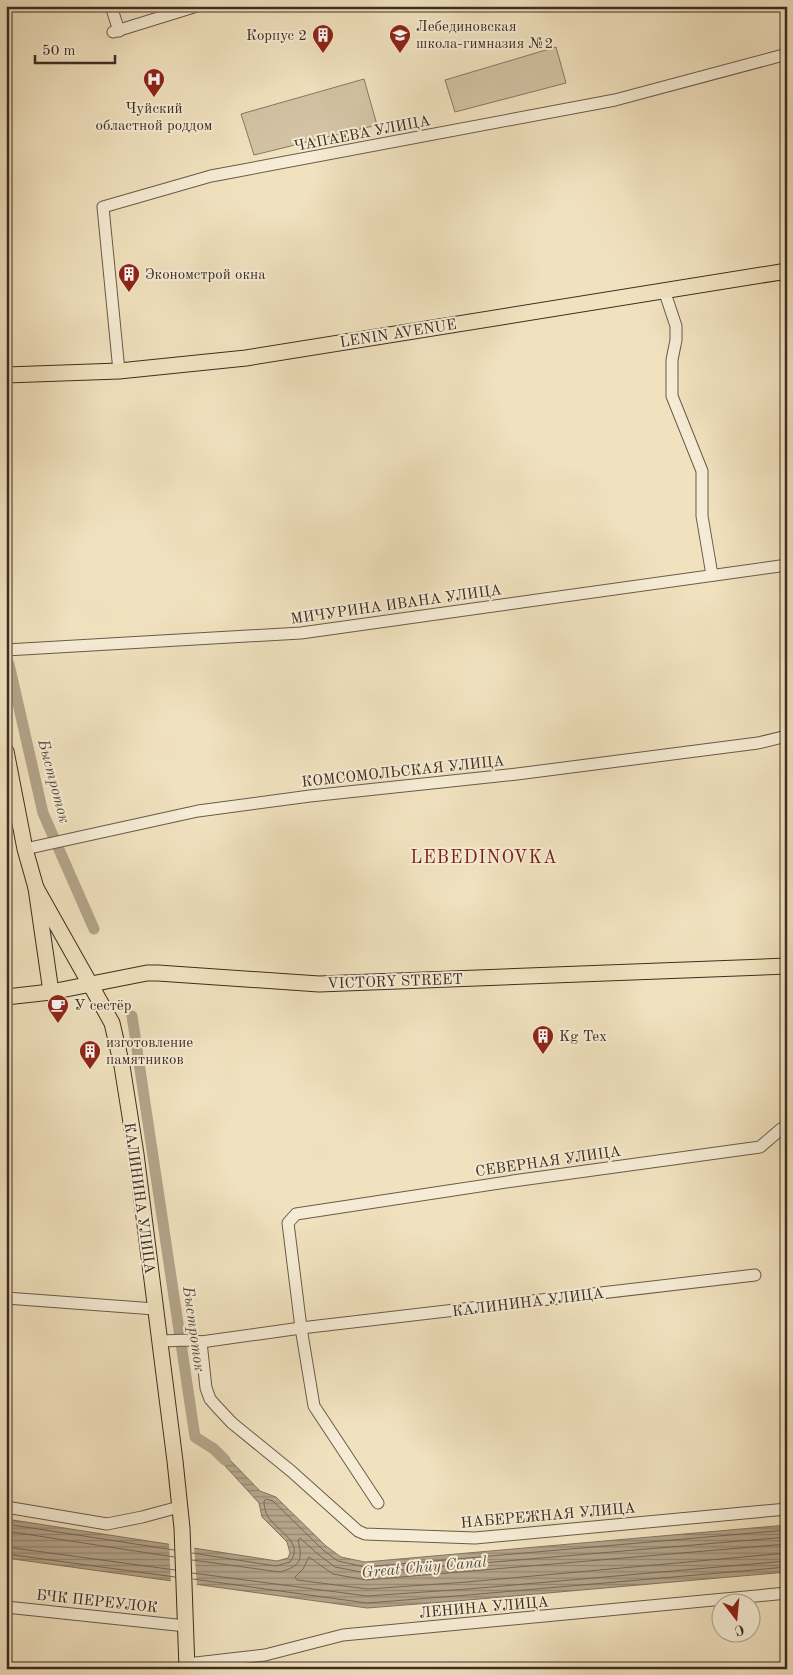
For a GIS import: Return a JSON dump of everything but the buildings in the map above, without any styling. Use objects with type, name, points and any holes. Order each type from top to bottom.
[{"type":"main road","name":"LENIN AVENUE","points":[[6,375],[119,370],[246,358],[787,271]]},
{"type":"main road","name":"КАЛИНИНА УЛИЦА","points":[[6,751],[25,849],[36,888],[52,992]]},
{"type":"main road","name":"КАЛИНИНА УЛИЦА","points":[[36,888],[112,1022],[120,1059],[136,1154],[180,1507],[187,1666]]},
{"type":"main road","name":"VICTORY STREET","points":[[6,997],[52,992],[147,973],[319,984],[787,966]]},
{"type":"street","points":[[111,6],[116,32],[197,6]]},
{"type":"street","name":"ЧАПАЕВА УЛИЦА","points":[[119,370],[103,207],[211,176],[614,100],[787,54]]},
{"type":"street","points":[[664,290],[676,326],[676,340],[672,360],[672,396],[702,471],[702,516],[712,575]]},
{"type":"street","name":"МИЧУРИНА ИВАНА УЛИЦА","points":[[6,650],[300,633],[787,565]]},
{"type":"street","name":"КОМСОМОЛЬСКАЯ УЛИЦА","points":[[25,849],[198,811],[310,796],[517,774],[758,743],[787,736]]},
{"type":"street","name":"СЕВЕРНАЯ УЛИЦА","points":[[301,1328],[288,1223],[296,1214],[760,1147],[787,1126]]},
{"type":"street","name":"КАЛИНИНА УЛИЦА","points":[[160,1342],[177,1340],[196,1341],[755,1275]]},
{"type":"street","points":[[6,1298],[155,1309]]},
{"type":"street","points":[[301,1328],[314,1406],[378,1503]]},
{"type":"street","name":"НАБЕРЕЖНАЯ УЛИЦА","points":[[196,1341],[206,1388],[210,1399],[217,1407],[232,1423],[292,1472],[358,1531],[365,1534],[475,1538],[787,1508]]},
{"type":"street","points":[[6,1507],[113,1524],[180,1507]]},
{"type":"street","name":"ЛЕНИНА УЛИЦА","points":[[187,1666],[265,1654],[343,1635],[787,1593]]},
{"type":"street","name":"БЧК ПЕРЕУЛОК","points":[[6,1607],[186,1626]]},
{"type":"shaded area","points":[[556,47],[566,83],[455,112],[445,80]]},
{"type":"shaded area","points":[[364,79],[377,125],[254,155],[241,114]]},
{"type":"water","name":"Great Chüy Canal","points":[[214,1449],[230,1460],[260,1491],[276,1497],[326,1546],[341,1557],[365,1562],[787,1525],[787,1572],[367,1608],[6,1558],[6,1519],[277,1561],[288,1558],[290,1553],[287,1542],[262,1517],[259,1503],[226,1467]]},
{"type":"pier","points":[[169,1542],[194,1546],[197,1587],[171,1584]]},
{"type":"waterway","name":"Быстроток","points":[[9,664],[43,813],[94,929]]},
{"type":"waterway","name":"Быстроток","points":[[132,1016],[195,1437],[214,1449],[225,1460]]},
{"type":"place","name":"Корпус 2","points":[[323,54]]},
{"type":"place","name":"Лебединовская школа-гимназия №2","points":[[400,54]]},
{"type":"place","name":"Чуйский областной роддом","points":[[154,98]]},
{"type":"place","name":"Экономстрой окна","points":[[129,293]]},
{"type":"place","name":"У сестёр","points":[[58,1024]]},
{"type":"place","name":"Kg Tex","points":[[543,1055]]},
{"type":"place","name":"изготовление памятников","points":[[90,1070]]},
{"type":"district","name":"LEBEDINOVKA","points":[[484,857]]}]
